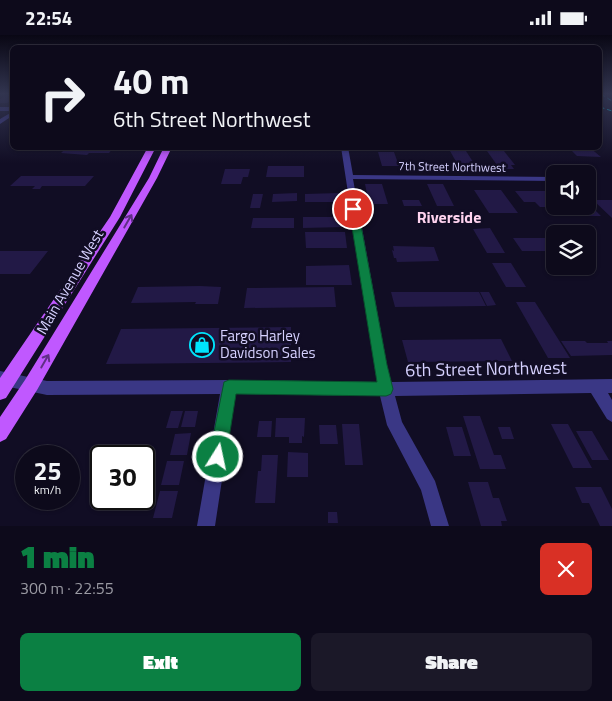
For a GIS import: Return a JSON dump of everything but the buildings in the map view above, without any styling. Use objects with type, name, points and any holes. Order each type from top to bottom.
[{"type":"main road","name":"Main Avenue West","points":[[2,384],[114,217],[150,150]]},
{"type":"main road","name":"Main Avenue West","points":[[0,433],[31,385],[153,178],[167,150]]},
{"type":"street","points":[[344,150],[380,365],[395,425],[429,487],[440,526]]},
{"type":"street","name":"7th Street Northwest","points":[[348,177],[546,179]]},
{"type":"street","name":"6th Street Northwest","points":[[2,384],[31,385],[47,388],[229,387],[386,389],[612,386]]},
{"type":"street","points":[[595,386],[612,414]]},
{"type":"street","points":[[206,526],[229,387]]},
{"type":"place","name":"Fargo Harley Davidson Sales","points":[[202,345]]},
{"type":"district","name":"Riverside","points":[[449,217]]},
{"type":"route","points":[[218,457],[229,387],[386,389],[380,365],[353,209]]}]
